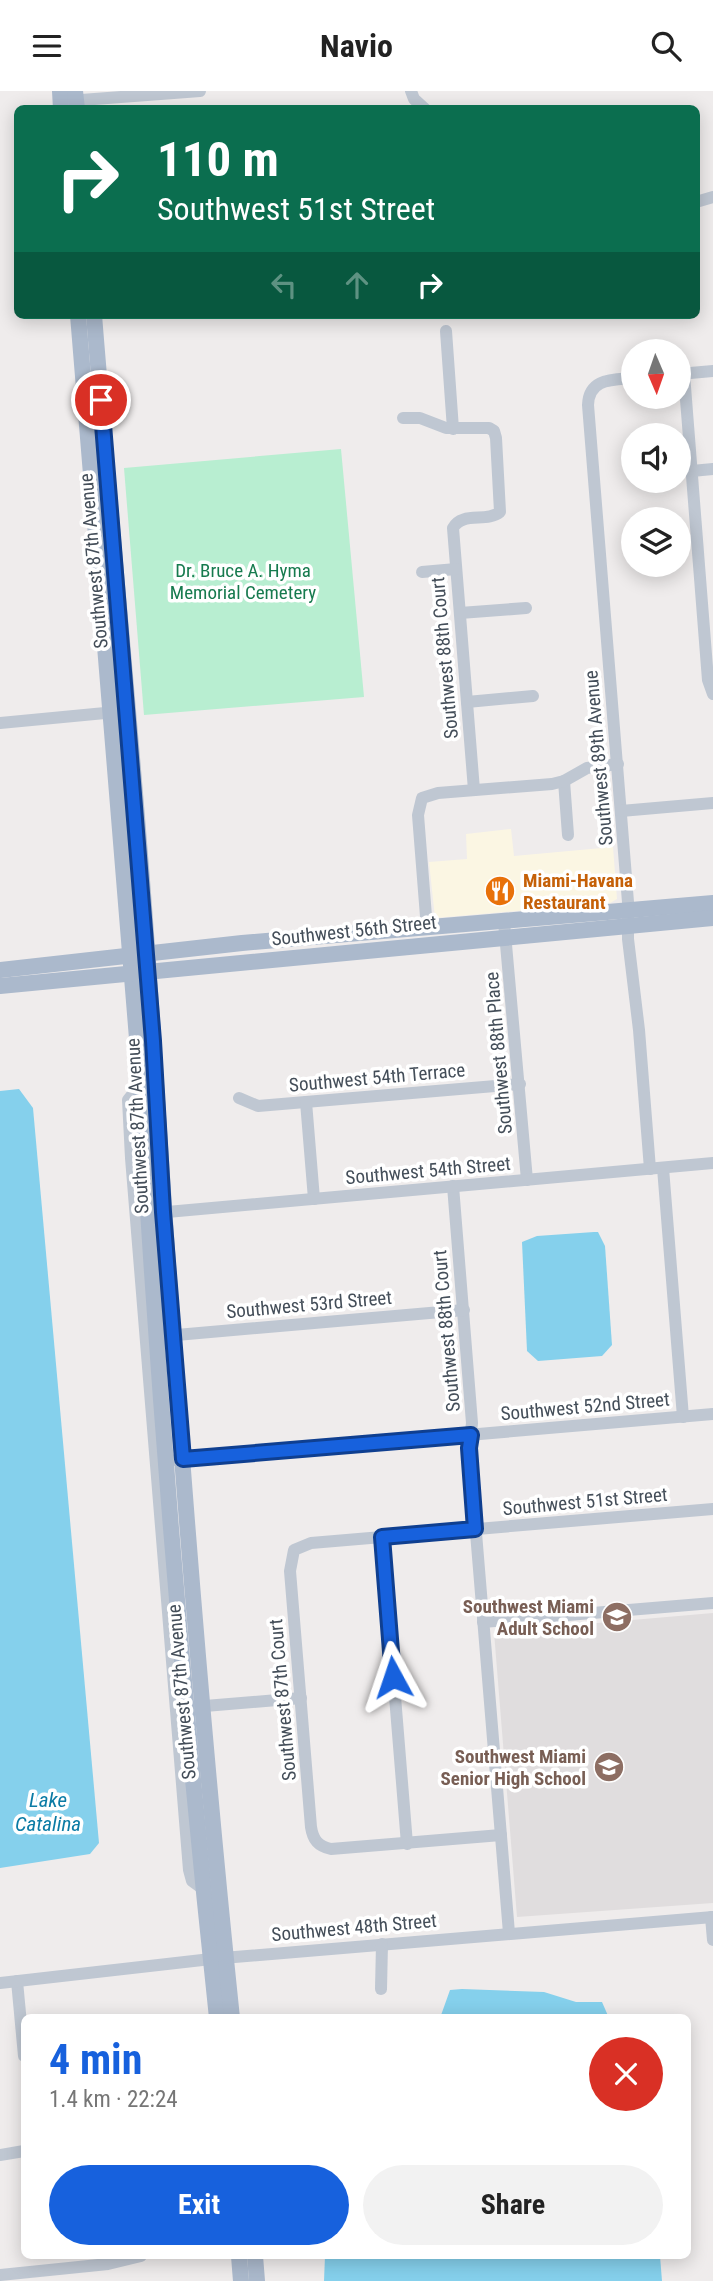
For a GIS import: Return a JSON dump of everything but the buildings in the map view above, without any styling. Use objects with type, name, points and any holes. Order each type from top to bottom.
[{"type":"main road","name":"Southwest 87th Avenue","points":[[79,319],[92,385]]},
{"type":"main road","name":"Southwest 87th Avenue","points":[[94,319],[92,385],[101,501],[138,954],[157,1109],[155,1213]]},
{"type":"main road","name":"Southwest 56th Street","points":[[0,986],[505,929],[628,918],[713,903]]},
{"type":"main road","name":"Southwest 56th Street","points":[[628,918],[713,918]]},
{"type":"main road","name":"Southwest 56th Street","points":[[0,970],[138,954],[427,929],[505,929]]},
{"type":"main road","name":"Southwest 87th Avenue","points":[[140,971],[141,1092],[155,1213],[175,1460],[178,1579],[196,1707],[218,1959],[217,2014]]},
{"type":"main road","points":[[141,1092],[148,1094],[157,1109]]},
{"type":"main road","name":"Southwest 87th Avenue","points":[[196,1707],[203,1889],[232,2014]]},
{"type":"main road","points":[[239,2259],[241,2281]]},
{"type":"main road","points":[[254,2259],[257,2281]]},
{"type":"street","points":[[68,100],[200,91]]},
{"type":"street","points":[[403,418],[420,418],[453,429],[446,331]]},
{"type":"street","points":[[691,373],[713,371]]},
{"type":"street","name":"Southwest 89th Avenue","points":[[621,379],[602,381],[592,387],[588,409],[628,918],[683,1417]]},
{"type":"street","points":[[685,409],[709,684],[713,694]]},
{"type":"street","name":"Southwest 88th Court","points":[[453,429],[482,427],[494,431],[502,503],[499,514],[464,519],[455,523],[453,535],[474,790]]},
{"type":"street","points":[[692,471],[713,469]]},
{"type":"street","points":[[422,572],[456,569]]},
{"type":"street","points":[[460,613],[526,608]]},
{"type":"street","points":[[467,702],[533,696]]},
{"type":"street","points":[[0,723],[118,712]]},
{"type":"street","points":[[427,929],[418,811],[422,797],[564,781],[587,768],[618,764]]},
{"type":"street","points":[[564,781],[568,835]]},
{"type":"street","points":[[621,811],[713,803]]},
{"type":"street","name":"Southwest 88th Place","points":[[505,929],[527,1180]]},
{"type":"street","name":"Southwest 54th Terrace","points":[[239,1098],[258,1106],[520,1084]]},
{"type":"street","name":"Southwest 87th Avenue","points":[[141,1092],[129,1097],[127,1105],[178,1579],[190,1874],[194,1883],[203,1889]]},
{"type":"street","points":[[306,1102],[314,1199]]},
{"type":"street","name":"Southwest 54th Street","points":[[155,1213],[713,1163]]},
{"type":"street","name":"Southwest 88th Court","points":[[453,1186],[472,1423],[469,1448],[475,1529],[509,1933]]},
{"type":"street","name":"Southwest 53rd Street","points":[[165,1336],[464,1310]]},
{"type":"street","name":"Southwest 52nd Street","points":[[175,1460],[713,1415]]},
{"type":"street","name":"Southwest 51st Street","points":[[294,1551],[311,1543],[713,1509]]},
{"type":"street","points":[[382,1537],[407,1843],[501,1835]]},
{"type":"street","name":"Southwest 87th Court","points":[[294,1551],[290,1564],[311,1827],[318,1845],[331,1849],[407,1843]]},
{"type":"street","points":[[483,1622],[713,1603]]},
{"type":"street","points":[[196,1707],[301,1698]]},
{"type":"street","points":[[712,1917],[713,1940]]},
{"type":"street","name":"Southwest 48th Street","points":[[0,1983],[218,1959],[712,1917]]},
{"type":"street","points":[[381,1989],[382,1944]]},
{"type":"street","points":[[17,1982],[21,2024]]},
{"type":"street","points":[[0,2155],[21,2152]]},
{"type":"street","points":[[0,2275],[108,2264],[129,2259]]},
{"type":"shaded area","points":[[511,829],[514,856],[613,847],[617,899],[610,903],[435,918],[429,862],[467,859],[466,834]]},
{"type":"shaded area","name":"Southwest Miami Senior High School","points":[[713,1613],[713,1903],[517,1917],[494,1632]]},
{"type":"green space","name":"Dr. Bruce A. Hyma Memorial Cemetery","points":[[341,449],[364,697],[144,715],[124,468]]},
{"type":"water","name":"Lake Catalina","points":[[19,1089],[33,1108],[99,1843],[90,1854],[0,1868],[0,1091]]},
{"type":"water","points":[[598,1232],[605,1246],[612,1345],[602,1356],[538,1361],[527,1351],[522,1242],[537,1236]]},
{"type":"water","points":[[450,1990],[544,1992],[576,2002],[602,2002],[607,2014],[441,2014]]},
{"type":"water","points":[[325,2259],[660,2259],[662,2281],[324,2281]]},
{"type":"place","name":"Miami-Havana Restaurant","points":[[500,891]]},
{"type":"place","name":"Southwest Miami Adult School","points":[[617,1617]]},
{"type":"place","name":"Southwest Miami Senior High School","points":[[609,1767]]},
{"type":"route","points":[[101,400],[153,1041],[163,1212],[183,1459],[471,1435],[469,1448],[475,1529],[382,1537],[393,1677]]}]
